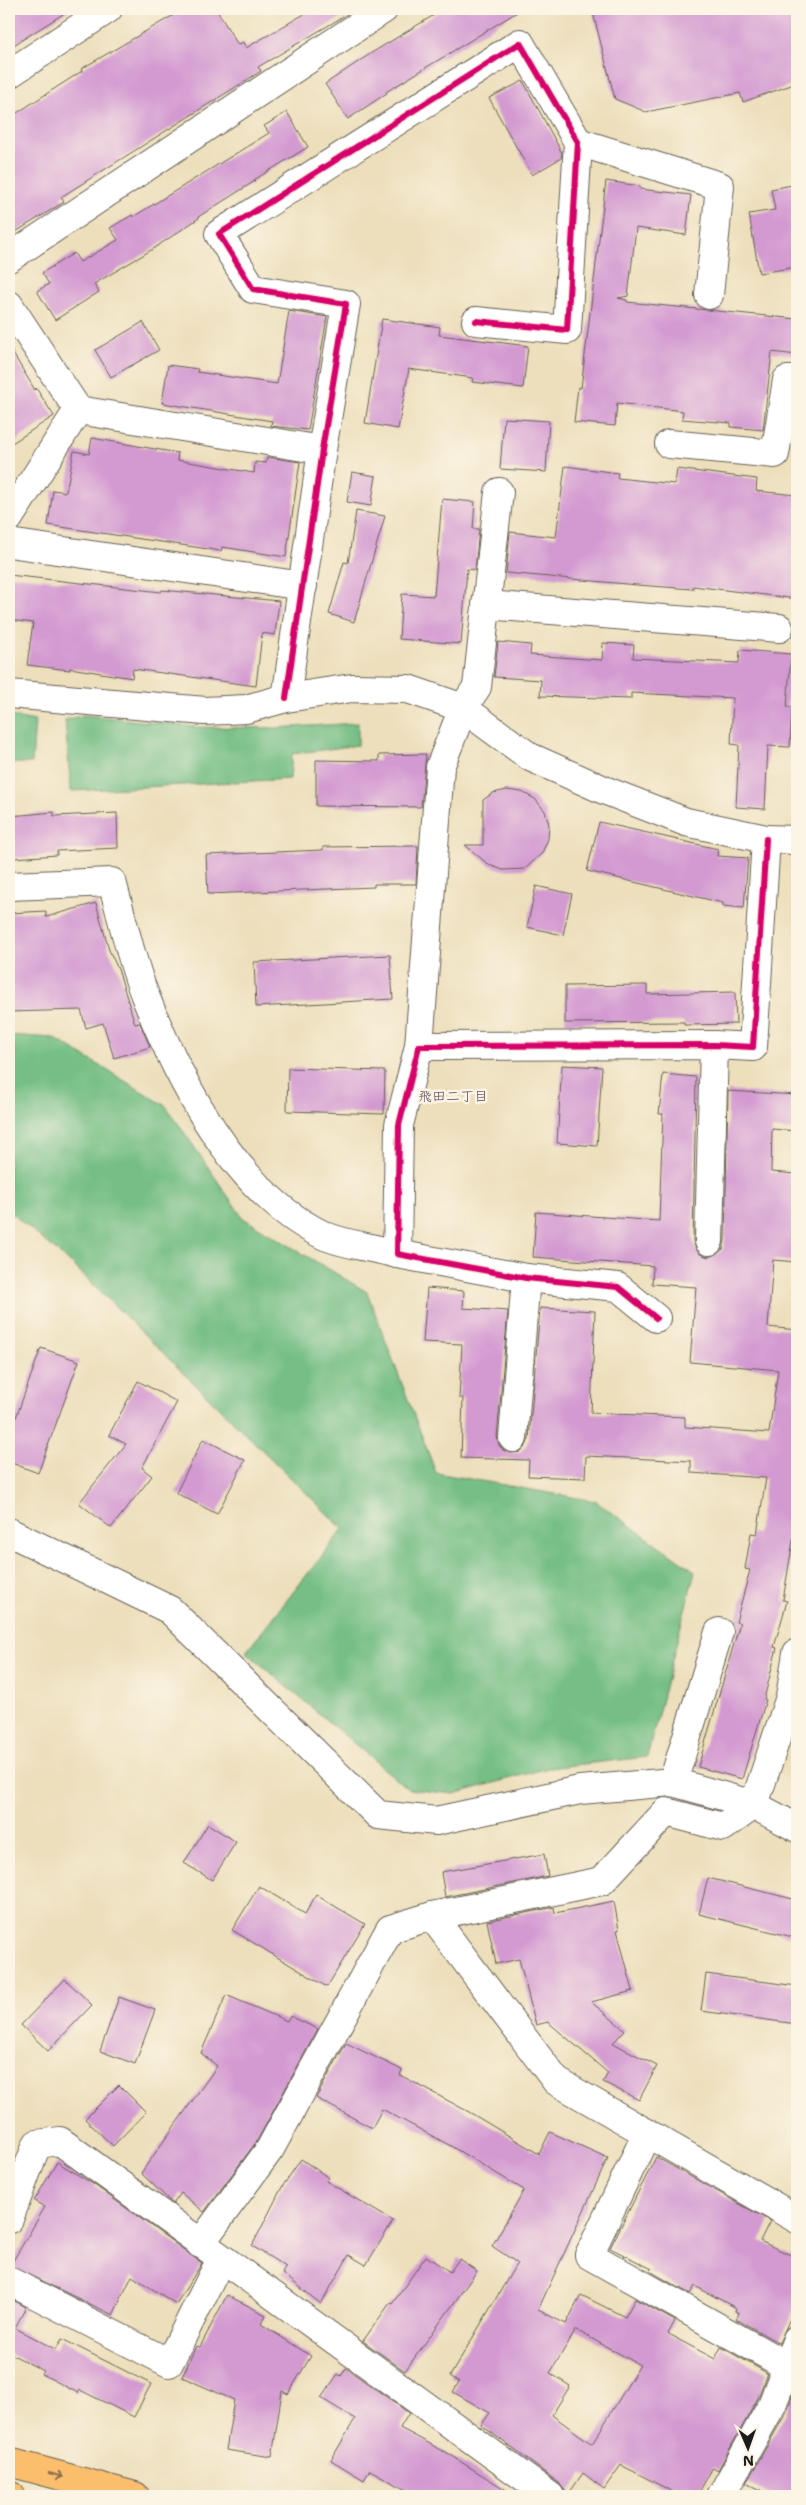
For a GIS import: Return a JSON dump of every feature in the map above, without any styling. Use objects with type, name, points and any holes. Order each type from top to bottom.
[{"type":"highway","points":[[9,2462],[135,2496]]},
{"type":"street","points":[[9,74],[108,9]]},
{"type":"street","points":[[9,258],[384,9]]},
{"type":"street","points":[[286,698],[322,450],[346,304],[253,289],[219,234],[520,43],[578,142],[567,330],[476,321]]},
{"type":"street","points":[[578,142],[720,186],[709,295]]},
{"type":"street","points":[[9,305],[78,410],[322,450]]},
{"type":"street","points":[[669,444],[776,454],[787,380],[797,380]]},
{"type":"street","points":[[9,518],[78,410]]},
{"type":"street","points":[[397,1254],[400,1125],[419,1046],[440,767],[463,708],[477,686],[499,492]]},
{"type":"street","points":[[9,543],[303,586]]},
{"type":"street","points":[[486,605],[779,628]]},
{"type":"street","points":[[9,694],[205,711],[246,708],[286,698],[352,688],[408,689],[463,708],[530,757],[604,790],[686,822],[766,838],[797,840]]},
{"type":"street","points":[[419,1046],[714,1045],[753,1047],[766,838]]},
{"type":"street","points":[[9,886],[112,882],[146,997],[182,1077],[232,1159],[270,1201],[324,1235],[397,1254],[526,1278],[618,1287],[656,1318]]},
{"type":"street","points":[[709,1241],[714,1045]]},
{"type":"street","points":[[514,1438],[526,1278]]},
{"type":"street","points":[[9,1532],[170,1610],[378,1815],[436,1821],[580,1790],[673,1782],[754,1805],[797,1828]]},
{"type":"street","points":[[673,1782],[719,1632]]},
{"type":"street","points":[[9,2281],[169,2363],[210,2251],[270,2149],[390,1929],[432,1916],[602,1881],[666,1812],[723,1827],[754,1805],[790,1697],[797,1653]]},
{"type":"street","points":[[432,1916],[556,2081],[797,2219]]},
{"type":"street","points":[[647,2133],[589,2255],[786,2366]]},
{"type":"street","points":[[9,2219],[37,2144],[60,2141],[550,2496]]},
{"type":"street","points":[[721,2496],[772,2405],[797,2339]]},
{"type":"green space","points":[[84,715],[198,727],[275,728],[358,723],[358,745],[292,754],[290,779],[71,791],[65,720]]},
{"type":"green space","points":[[9,716],[35,721],[32,763],[9,763]]},
{"type":"green space","points":[[9,1035],[54,1038],[166,1106],[243,1218],[367,1292],[436,1473],[595,1501],[695,1571],[647,1757],[548,1768],[454,1794],[408,1789],[246,1652],[343,1529],[72,1264],[9,1211]]},
{"type":"building","points":[[9,9],[71,9],[9,48]]},
{"type":"building","points":[[184,9],[216,9],[238,45],[243,42],[246,48],[313,9],[356,9],[258,67],[261,71],[61,197],[64,202],[9,236],[9,118],[82,71],[81,69]]},
{"type":"building","points":[[444,9],[522,9],[386,92],[348,119],[325,84]]},
{"type":"building","points":[[592,9],[797,9],[797,83],[743,102],[740,93],[646,112],[615,99]]},
{"type":"building","points":[[523,81],[562,153],[561,158],[532,175],[489,98]]},
{"type":"building","points":[[287,112],[308,147],[254,180],[153,249],[94,284],[99,292],[55,320],[37,291],[49,284],[42,273],[74,253],[80,262],[118,240],[110,228],[132,215],[133,217],[269,133],[264,126]]},
{"type":"building","points":[[606,181],[640,186],[640,189],[691,195],[686,235],[636,228],[628,296],[618,298],[627,300],[627,302],[797,319],[797,355],[772,352],[763,430],[731,427],[731,423],[682,419],[683,411],[617,403],[615,426],[574,422],[578,387],[581,388]]},
{"type":"building","points":[[797,184],[797,267],[759,273],[749,214],[775,210],[771,189]]},
{"type":"building","points":[[289,311],[327,317],[308,430],[271,426],[272,421],[162,403],[168,365],[198,369],[197,372],[277,384]]},
{"type":"building","points":[[382,319],[440,327],[439,335],[528,346],[523,388],[472,382],[473,378],[409,369],[398,429],[365,423]]},
{"type":"building","points":[[143,322],[159,350],[111,377],[95,350]]},
{"type":"building","points":[[9,347],[35,390],[36,388],[54,416],[9,445]]},
{"type":"building","points":[[504,418],[549,421],[546,472],[500,469]]},
{"type":"building","points":[[92,438],[178,453],[177,460],[254,473],[255,462],[266,463],[267,457],[300,462],[286,557],[222,547],[221,551],[48,525],[53,490],[66,492],[74,451],[89,454]]},
{"type":"building","points":[[565,466],[618,473],[617,478],[675,484],[677,469],[757,479],[756,491],[797,495],[797,599],[693,586],[693,589],[506,573],[510,532],[556,537]]},
{"type":"building","points":[[352,472],[376,476],[371,506],[347,502]]},
{"type":"building","points":[[442,499],[475,502],[473,529],[479,529],[475,570],[467,569],[461,644],[399,639],[402,594],[434,596]]},
{"type":"building","points":[[356,511],[385,516],[354,622],[329,614],[344,562],[348,563]]},
{"type":"building","points":[[9,575],[161,592],[162,590],[279,601],[275,635],[262,633],[256,686],[133,669],[132,678],[70,668],[70,670],[27,665],[33,623],[9,620]]},
{"type":"building","points":[[498,642],[531,645],[530,655],[602,660],[603,643],[634,645],[633,658],[739,663],[740,650],[791,654],[787,707],[792,707],[790,747],[768,746],[765,809],[736,807],[739,745],[731,744],[733,698],[631,693],[631,699],[540,696],[541,680],[494,677]]},
{"type":"building","points":[[426,754],[421,807],[316,806],[316,760],[379,761],[379,755]]},
{"type":"building","points":[[507,790],[522,792],[535,799],[545,811],[549,825],[548,839],[542,853],[525,869],[503,870],[489,865],[465,845],[483,845],[483,800],[493,793]]},
{"type":"building","points":[[54,812],[54,816],[117,813],[118,848],[57,851],[57,855],[14,858],[11,816]]},
{"type":"building","points":[[599,822],[718,849],[717,856],[748,858],[744,908],[723,906],[723,903],[587,871]]},
{"type":"building","points":[[418,846],[416,884],[374,884],[374,887],[208,894],[206,855],[323,850],[323,847]]},
{"type":"building","points":[[536,886],[572,894],[563,935],[527,927]]},
{"type":"building","points":[[96,903],[109,950],[118,969],[135,1024],[140,1023],[150,1047],[114,1058],[103,1023],[86,1028],[81,1010],[9,1012],[9,976],[11,976],[9,913],[46,911],[46,917]]},
{"type":"building","points":[[390,955],[393,999],[256,1007],[254,962]]},
{"type":"building","points":[[647,985],[647,994],[735,992],[736,1024],[684,1025],[684,1022],[565,1023],[565,986]]},
{"type":"building","points":[[562,1065],[602,1067],[597,1146],[557,1143]]},
{"type":"building","points":[[288,1068],[385,1071],[384,1114],[287,1111]]},
{"type":"building","points":[[663,1074],[696,1077],[693,1241],[700,1254],[708,1257],[717,1254],[723,1249],[725,1241],[728,1091],[797,1095],[797,1131],[772,1129],[771,1172],[797,1174],[797,1262],[773,1260],[768,1327],[797,1330],[797,1517],[783,1600],[787,1601],[774,1647],[777,1648],[764,1699],[766,1700],[742,1779],[698,1767],[740,1623],[736,1622],[750,1570],[745,1569],[751,1533],[757,1534],[766,1478],[691,1473],[691,1461],[586,1456],[585,1478],[528,1476],[529,1460],[461,1458],[463,1398],[459,1398],[462,1344],[423,1342],[427,1288],[464,1291],[463,1308],[508,1311],[497,1437],[499,1445],[504,1451],[511,1453],[520,1452],[526,1446],[529,1439],[540,1308],[595,1311],[591,1413],[685,1417],[685,1427],[769,1433],[778,1370],[690,1362],[696,1287],[652,1284],[653,1266],[533,1257],[536,1212],[659,1221],[663,1114],[659,1114]]},
{"type":"building","points":[[41,1348],[79,1361],[38,1473],[9,1462],[9,1437]]},
{"type":"building","points":[[138,1381],[177,1402],[142,1468],[152,1476],[111,1528],[79,1503],[126,1444],[109,1435]]},
{"type":"building","points":[[203,1439],[245,1460],[217,1514],[176,1493]]},
{"type":"building","points":[[208,1824],[236,1842],[212,1880],[184,1863]]},
{"type":"building","points":[[544,1854],[548,1876],[445,1897],[441,1872]]},
{"type":"building","points":[[708,1878],[797,1900],[797,1938],[699,1914]]},
{"type":"building","points":[[259,1886],[305,1914],[316,1895],[365,1924],[327,1987],[232,1930]]},
{"type":"building","points":[[614,1901],[619,1930],[617,1930],[633,1991],[591,2002],[625,2030],[613,2043],[657,2066],[639,2100],[603,2082],[608,2073],[548,2022],[536,2025],[519,1959],[496,1964],[487,1921],[554,1907],[555,1913]]},
{"type":"building","points":[[706,1974],[797,1986],[797,2024],[701,2011]]},
{"type":"building","points":[[65,1979],[92,2005],[48,2051],[21,2025]]},
{"type":"building","points":[[226,1995],[287,2021],[290,2016],[318,2029],[257,2141],[204,2212],[181,2193],[173,2204],[141,2173],[217,2066],[201,2053]]},
{"type":"building","points":[[119,1997],[155,2010],[135,2064],[100,2051]]},
{"type":"building","points":[[346,2043],[402,2070],[400,2075],[469,2112],[539,2154],[550,2132],[608,2158],[538,2310],[566,2324],[581,2295],[625,2317],[635,2299],[675,2321],[668,2334],[715,2359],[721,2347],[767,2373],[758,2398],[718,2470],[713,2467],[697,2496],[681,2496],[621,2465],[604,2489],[583,2473],[568,2495],[559,2483],[481,2425],[490,2413],[453,2392],[459,2382],[450,2376],[517,2263],[492,2246],[524,2190],[449,2145],[382,2109],[372,2128],[316,2098]],"holes":[[[576,2330],[640,2365],[592,2444],[552,2415],[570,2386],[550,2373]]]},
{"type":"building","points":[[119,2085],[146,2112],[113,2146],[85,2119]]},
{"type":"building","points":[[656,2157],[770,2221],[760,2241],[797,2258],[797,2303],[779,2343],[736,2319],[739,2313],[735,2311],[736,2308],[695,2286],[690,2294],[650,2271],[652,2269],[610,2248]]},
{"type":"building","points":[[301,2159],[329,2178],[326,2181],[393,2221],[366,2265],[349,2255],[321,2304],[282,2273],[286,2267],[252,2246],[282,2187]]},
{"type":"building","points":[[57,2162],[93,2184],[202,2263],[176,2304],[132,2276],[113,2315],[10,2266],[45,2207],[34,2201]]},
{"type":"building","points":[[426,2256],[450,2272],[459,2259],[477,2271],[405,2371],[363,2341]]},
{"type":"building","points":[[227,2295],[266,2315],[261,2324],[311,2356],[288,2394],[282,2391],[272,2457],[226,2450],[234,2400],[182,2377],[196,2346],[200,2347]]},
{"type":"building","points":[[9,2298],[26,2307],[15,2328],[56,2349],[62,2339],[151,2384],[134,2417],[80,2390],[78,2393],[42,2374],[44,2371],[9,2353]]},
{"type":"building","points":[[346,2368],[409,2413],[400,2428],[445,2452],[516,2496],[417,2496],[370,2470],[364,2480],[331,2460],[355,2419],[321,2398],[338,2374],[341,2376]]},
{"type":"building","points":[[796,2386],[797,2496],[772,2496],[746,2483],[786,2413]]},
{"type":"cycle path","points":[[286,698],[322,450],[346,304],[253,289],[219,234],[520,43],[578,142],[567,330],[476,321]]},
{"type":"cycle path","points":[[656,1318],[618,1287],[526,1278],[397,1254],[399,1125],[419,1046],[714,1045],[753,1047],[766,839]]},
{"type":"district","name":"飛田二丁目","points":[[453,1096]]}]
